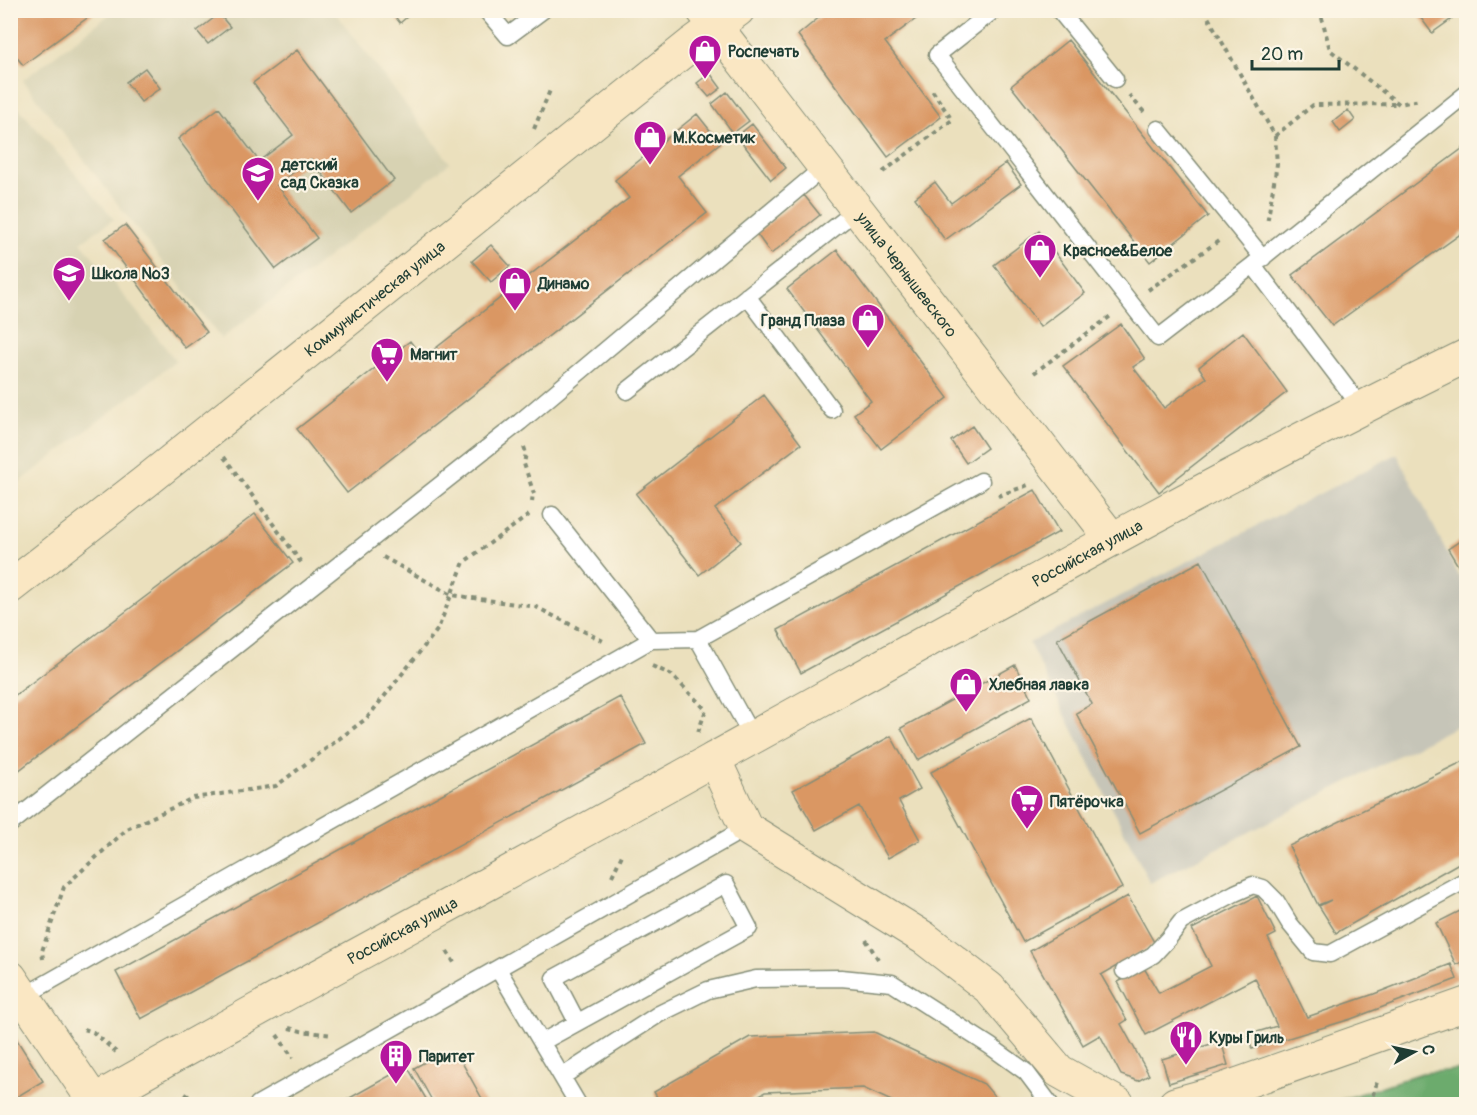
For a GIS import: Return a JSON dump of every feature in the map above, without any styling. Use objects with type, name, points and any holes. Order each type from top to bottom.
[{"type":"street","name":"улица Чернышевского","points":[[719,16],[824,167],[1112,539]]},
{"type":"street","name":"Коммунистическая улица","points":[[10,587],[145,483],[693,43],[719,16]]},
{"type":"street","name":"Российская улица","points":[[93,1103],[706,747],[753,738],[1112,539],[1361,407],[1467,356]]},
{"type":"street","points":[[706,747],[746,828],[924,938],[989,988],[1059,1071],[1118,1104]]},
{"type":"street","points":[[20,983],[93,1103]]},
{"type":"street","points":[[1175,1104],[1208,1095],[1467,1004]]},
{"type":"lane","points":[[486,10],[508,36],[543,10]]},
{"type":"lane","points":[[994,10],[937,55],[1158,339],[1467,94]]},
{"type":"lane","points":[[1059,10],[1115,79]]},
{"type":"lane","points":[[1158,129],[1258,262],[1361,407]]},
{"type":"lane","points":[[10,824],[520,422],[824,167]]},
{"type":"lane","points":[[627,391],[858,208]]},
{"type":"lane","points":[[747,296],[832,410]]},
{"type":"lane","points":[[20,983],[651,640],[698,639],[978,483]]},
{"type":"lane","points":[[552,515],[651,640]]},
{"type":"lane","points":[[698,639],[753,738]]},
{"type":"lane","points":[[258,1104],[746,828]]},
{"type":"lane","points":[[1124,971],[1153,955],[1181,922],[1235,892],[1253,885],[1263,888],[1276,901],[1290,924],[1313,952],[1330,954],[1467,880]]},
{"type":"lane","points":[[542,1042],[749,928],[726,884],[554,978],[577,1022]]},
{"type":"lane","points":[[498,969],[578,1104]]},
{"type":"lane","points":[[563,1076],[659,1014],[708,990],[756,980],[841,978],[892,983],[1026,1072],[1050,1104]]},
{"type":"path","points":[[1204,10],[1275,136],[1277,164],[1258,262]]},
{"type":"path","points":[[1316,10],[1322,18],[1330,50],[1399,104]]},
{"type":"path","points":[[883,171],[952,120],[930,86],[950,71]]},
{"type":"path","points":[[1115,79],[1158,129]]},
{"type":"path","points":[[531,135],[551,88]]},
{"type":"path","points":[[1275,136],[1313,105],[1399,104],[1424,100],[1453,105]]},
{"type":"path","points":[[520,422],[519,436],[526,453],[524,464],[533,492],[552,515]]},
{"type":"path","points":[[218,450],[316,582]]},
{"type":"path","points":[[978,483],[994,497],[1038,481]]},
{"type":"path","points":[[20,983],[42,951],[64,887],[127,829],[193,798],[276,786],[367,718],[438,629],[464,562],[529,516]]},
{"type":"path","points":[[349,556],[384,557],[452,595],[536,607],[672,675],[706,710],[706,747]]},
{"type":"path","points":[[447,951],[460,974]]},
{"type":"path","points":[[279,1025],[300,1031],[375,1039]]},
{"type":"path","points":[[83,1028],[93,1032],[119,1055]]},
{"type":"path","points":[[281,1042],[297,1063]]},
{"type":"path","points":[[1370,1104],[1377,1082]]},
{"type":"path","points":[[185,1094],[201,1104]]},
{"type":"shaded area","name":"детский сад Сказка","points":[[114,11],[334,11],[450,163],[221,339],[23,80]]},
{"type":"shaded area","name":"Школа №3","points":[[11,99],[114,219],[81,242],[176,361],[11,489]]},
{"type":"shaded area","points":[[1397,454],[1466,590],[1466,721],[1150,883],[1029,643]]},
{"type":"green space","points":[[1466,1069],[1466,1104],[1408,1104],[1407,1102],[1329,1104],[1422,1073]]},
{"type":"building","points":[[10,10],[98,10],[23,65],[10,49]]},
{"type":"building","points":[[390,10],[415,10],[400,23]]},
{"type":"building","points":[[828,10],[928,10],[885,42],[941,117],[888,157],[798,35]]},
{"type":"building","points":[[1415,10],[1453,10],[1457,15],[1432,33]]},
{"type":"building","points":[[219,14],[230,27],[208,44],[197,31]]},
{"type":"building","points":[[1068,40],[1208,216],[1150,262],[1011,86]]},
{"type":"building","points":[[297,50],[394,180],[351,213],[311,159],[277,185],[317,238],[276,269],[178,139],[219,108],[259,161],[293,135],[253,83]]},
{"type":"building","points":[[145,68],[160,88],[141,102],[126,82]]},
{"type":"building","points":[[710,73],[721,88],[709,97],[697,83]]},
{"type":"building","points":[[727,92],[749,121],[733,133],[712,104]]},
{"type":"building","points":[[1348,110],[1355,120],[1340,132],[1333,122]]},
{"type":"building","points":[[697,114],[720,143],[678,176],[707,213],[347,493],[297,429],[410,341],[423,358],[629,198],[615,180]]},
{"type":"building","points":[[752,124],[786,168],[771,180],[737,136]]},
{"type":"building","points":[[1466,146],[1466,230],[1332,326],[1292,275]]},
{"type":"building","points":[[1006,163],[1021,184],[945,240],[915,198],[935,182],[951,203]]},
{"type":"building","points":[[804,195],[820,215],[771,254],[756,233]]},
{"type":"building","points":[[125,225],[207,332],[185,348],[105,239]]},
{"type":"building","points":[[1039,231],[1085,293],[1040,327],[994,265]]},
{"type":"building","points":[[491,245],[510,266],[491,282],[472,261]]},
{"type":"building","points":[[837,250],[948,398],[881,449],[854,414],[871,401],[787,289]]},
{"type":"building","points":[[1121,324],[1145,359],[1133,367],[1164,408],[1206,378],[1199,367],[1243,332],[1287,392],[1159,492],[1063,366]]},
{"type":"building","points":[[764,395],[801,444],[715,509],[741,542],[699,575],[636,494]]},
{"type":"building","points":[[972,426],[987,448],[966,463],[951,441]]},
{"type":"building","points":[[1035,490],[1059,532],[801,673],[778,630]]},
{"type":"building","points":[[255,514],[293,563],[10,777],[10,699]]},
{"type":"building","points":[[1466,537],[1466,579],[1448,549]]},
{"type":"building","points":[[1201,561],[1301,747],[1140,833],[1076,713],[1092,704],[1057,639]]},
{"type":"building","name":"Хлебная лавка","points":[[1015,665],[1031,698],[918,760],[901,728]]},
{"type":"building","points":[[620,697],[646,744],[141,1019],[116,972]]},
{"type":"building","points":[[1031,718],[1122,888],[1023,942],[931,772]]},
{"type":"building","points":[[891,736],[920,789],[899,801],[920,840],[888,858],[859,806],[816,830],[793,790]]},
{"type":"building","points":[[1466,760],[1466,859],[1336,933],[1319,906],[1331,900],[1318,905],[1289,846]]},
{"type":"building","points":[[1128,896],[1155,944],[1101,975],[1127,1020],[1121,1024],[1149,1075],[1138,1081],[1121,1075],[1100,1035],[1083,1045],[1030,951]]},
{"type":"building","points":[[1257,896],[1276,934],[1268,938],[1307,1017],[1451,964],[1457,979],[1351,1019],[1252,1049],[1247,1035],[1277,1026],[1255,978],[1146,1035],[1118,982],[1144,968],[1159,993],[1211,966],[1192,929]]},
{"type":"building","points":[[1464,909],[1466,960],[1456,965],[1436,923]]},
{"type":"building","points":[[10,1029],[43,1081],[10,1101]]},
{"type":"building","points":[[874,1032],[984,1084],[1001,1104],[898,1104],[863,1088],[765,1092],[743,1104],[661,1104],[654,1092],[750,1037]]},
{"type":"building","points":[[1221,1041],[1228,1065],[1169,1083],[1162,1059]]},
{"type":"building","points":[[441,1053],[460,1059],[485,1104],[434,1104],[414,1068]]},
{"type":"building","name":"Паритет","points":[[407,1066],[429,1104],[339,1104]]},
{"type":"place","name":"Роспечать","points":[[705,80]]},
{"type":"place","name":"М.Косметик","points":[[650,166]]},
{"type":"place","name":"детский сад Сказка","points":[[258,202]]},
{"type":"place","name":"Красное&Белое","points":[[1040,279]]},
{"type":"place","name":"Школа №3","points":[[69,302]]},
{"type":"place","name":"Динамо","points":[[515,312]]},
{"type":"place","name":"Гранд Плаза","points":[[868,349]]},
{"type":"place","name":"Магнит","points":[[387,383]]},
{"type":"place","name":"Хлебная лавка","points":[[966,713]]},
{"type":"place","name":"Пятёрочка","points":[[1027,830]]},
{"type":"place","name":"Куры Гриль","points":[[1186,1066]]},
{"type":"place","name":"Паритет","points":[[396,1085]]}]
